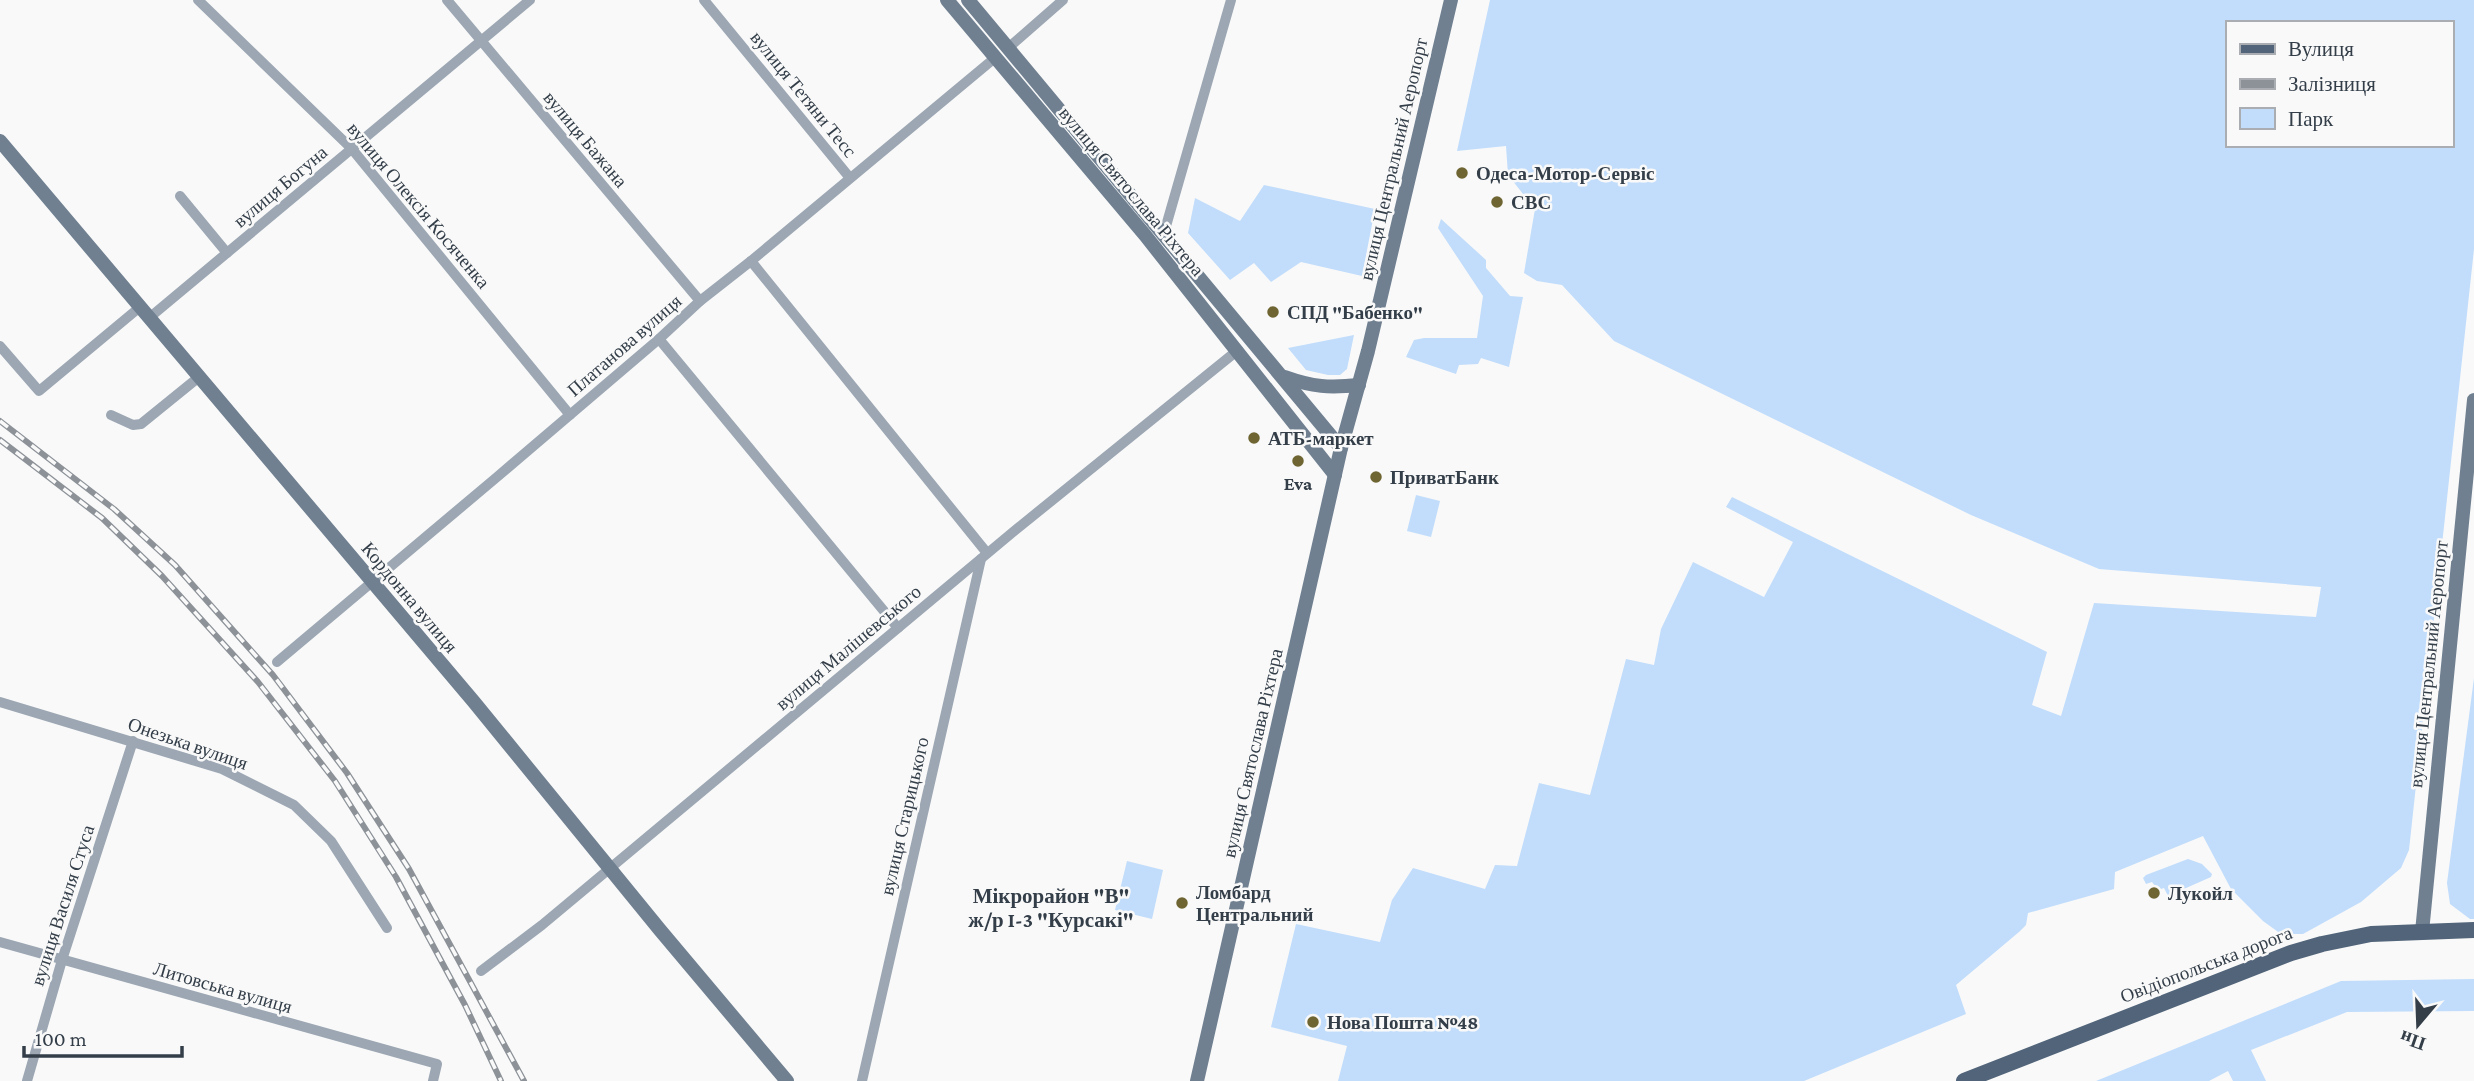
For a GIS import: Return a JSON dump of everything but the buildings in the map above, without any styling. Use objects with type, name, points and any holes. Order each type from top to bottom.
[{"type":"main road","name":"вулиця Святослава Ріхтера","points":[[947,0],[1145,235],[1335,475]]},
{"type":"main road","name":"вулиця Святослава Ріхтера","points":[[968,0],[1284,376],[1341,448],[1197,1081]]},
{"type":"main road","name":"вулиця Центральний Аеропорт","points":[[1341,448],[1359,385],[1451,0]]},
{"type":"main road","name":"Кордонна вулиця","points":[[0,141],[474,702],[787,1081]]},
{"type":"main road","points":[[1284,376],[1306,385],[1326,388],[1359,385]]},
{"type":"main road","name":"вулиця Центральний Аеропорт","points":[[2422,932],[2474,400]]},
{"type":"main road","name":"Овідіопольська дорога","points":[[1964,1081],[2291,953],[2371,934],[2474,930]]},
{"type":"street","name":"вулиця Олексія Косяченка","points":[[198,0],[352,149],[570,415]]},
{"type":"street","name":"вулиця Бажана","points":[[447,0],[700,301]]},
{"type":"street","name":"вулиця Богуна","points":[[0,346],[39,391],[228,253],[530,0]]},
{"type":"street","name":"вулиця Тетяни Тесс","points":[[704,0],[850,178]]},
{"type":"street","points":[[1008,48],[1063,0]]},
{"type":"street","points":[[1164,233],[1231,0]]},
{"type":"street","name":"Платанова вулиця","points":[[277,662],[570,415],[700,301],[996,57]]},
{"type":"street","points":[[180,196],[228,253]]},
{"type":"street","points":[[751,261],[984,556]]},
{"type":"street","points":[[659,339],[898,628]]},
{"type":"street","name":"вулиця Малішевського","points":[[481,971],[542,925],[984,556],[1238,350]]},
{"type":"street","points":[[111,415],[133,425],[141,424],[199,377]]},
{"type":"street","name":"вулиця Старицького","points":[[862,1081],[984,556]]},
{"type":"street","name":"Онезька вулиця","points":[[0,702],[222,769],[294,805],[331,841],[387,928]]},
{"type":"street","name":"вулиця Василя Стуса","points":[[27,1081],[62,960],[133,741]]},
{"type":"street","name":"Литовська вулиця","points":[[0,942],[437,1065],[433,1081]]},
{"type":"green space","points":[[1490,0],[2474,0],[2474,249],[2409,850],[2401,868],[2361,902],[2303,934],[2281,934],[2263,921],[2231,889],[2203,836],[2115,872],[2114,889],[2028,913],[2026,925],[2019,932],[1956,985],[1966,1014],[1804,1081],[1338,1081],[1347,1046],[1271,1027],[1296,924],[1380,942],[1392,900],[1413,868],[1485,889],[1495,865],[1517,866],[1539,783],[1590,795],[1626,659],[1654,665],[1661,629],[1693,562],[1764,597],[1793,542],[1726,507],[1732,497],[2047,652],[2032,705],[2061,716],[2094,603],[2316,617],[2321,587],[2099,569],[1971,515],[1614,341],[1562,285],[1537,281],[1524,273],[1535,209],[1508,175],[1506,146],[1457,151]]},
{"type":"green space","points":[[1264,185],[1375,209],[1362,276],[1301,262],[1271,282],[1254,263],[1230,280],[1188,233],[1195,198],[1240,221]]},
{"type":"green space","points":[[1441,219],[1486,260],[1486,268],[1510,296],[1523,297],[1509,367],[1481,358],[1478,364],[1459,365],[1456,374],[1406,357],[1414,340],[1477,338],[1483,296],[1438,228]]},
{"type":"green space","points":[[1354,335],[1347,369],[1340,375],[1306,370],[1288,348]]},
{"type":"green space","points":[[1416,495],[1440,501],[1431,537],[1407,531]]},
{"type":"green space","points":[[2474,678],[2474,919],[2470,919],[2450,904],[2447,883]]},
{"type":"green space","points":[[2188,859],[2202,864],[2212,874],[2211,877],[2168,896],[2164,888],[2158,890],[2152,882],[2146,884],[2143,878],[2146,875]]},
{"type":"green space","points":[[1127,861],[1163,870],[1152,919],[1115,910]]},
{"type":"green space","points":[[2474,979],[2474,1011],[2347,1012],[2251,1050],[2266,1081],[2233,1081],[2228,1071],[2209,1081],[2096,1081],[2341,981]]},
{"type":"railway","points":[[0,421],[114,509],[175,565],[273,675],[347,773],[409,869],[524,1081]]},
{"type":"railway","points":[[0,440],[102,518],[162,576],[258,682],[335,781],[396,877],[465,1005],[501,1081]]},
{"type":"place","name":"Одеса-Мотор-Сервіс","points":[[1462,173]]},
{"type":"place","name":"СВС","points":[[1497,202]]},
{"type":"place","name":"СПД \"Бабенко\"","points":[[1273,312]]},
{"type":"place","name":"АТБ-маркет","points":[[1254,438]]},
{"type":"place","name":"Eva","points":[[1298,461]]},
{"type":"place","name":"ПриватБанк","points":[[1376,477]]},
{"type":"place","name":"Лукойл","points":[[2154,893]]},
{"type":"place","name":"Ломбард Центральний","points":[[1182,903]]},
{"type":"place","name":"Нова Пошта №48","points":[[1313,1022]]},
{"type":"district","name":"Мікрорайон \"В\" ж/р I-3 \"Курсакі\"","points":[[1051,908]]}]
